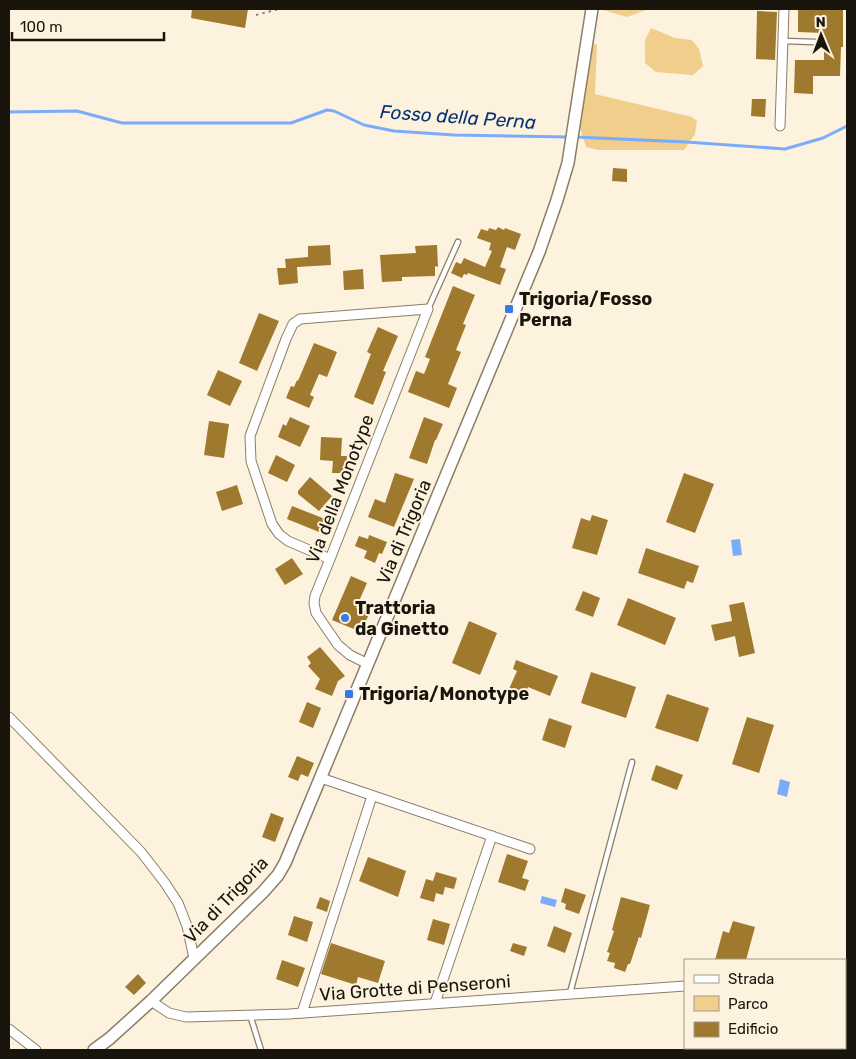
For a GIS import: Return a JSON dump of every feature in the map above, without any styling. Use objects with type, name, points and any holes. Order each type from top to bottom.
[{"type":"street","name":"Via di Trigoria","points":[[94,1050],[151,1001],[263,892],[278,875],[288,857],[539,252],[568,163],[592,9]]},
{"type":"street","points":[[780,126],[784,9]]},
{"type":"street","points":[[330,559],[288,541],[279,534],[274,527],[251,461],[250,436],[286,339],[293,324],[300,319],[428,309]]},
{"type":"street","name":"Via della Monotype","points":[[368,664],[344,650],[315,611],[314,598],[428,309]]},
{"type":"street","points":[[9,717],[142,852],[178,903],[187,926],[194,958]]},
{"type":"street","points":[[321,778],[530,849]]},
{"type":"street","points":[[302,1013],[372,796]]},
{"type":"street","points":[[434,1003],[492,836]]},
{"type":"street","name":"Via Grotte di Penseroni","points":[[151,1001],[169,1013],[183,1017],[302,1013],[684,986]]},
{"type":"street","points":[[9,1029],[36,1050]]},
{"type":"lane","points":[[783,41],[815,42]]},
{"type":"lane","points":[[428,309],[458,242]]},
{"type":"lane","points":[[570,993],[632,762]]},
{"type":"lane","points":[[250,1015],[261,1050]]},
{"type":"path","points":[[256,15],[279,9]]},
{"type":"green space","points":[[603,9],[649,9],[627,17]]},
{"type":"green space","points":[[651,28],[675,38],[692,40],[699,49],[703,66],[693,75],[656,72],[645,63],[645,40]]},
{"type":"green space","points":[[593,43],[597,45],[595,94],[692,117],[697,121],[695,134],[684,150],[598,150],[586,147],[580,128]]},
{"type":"water","points":[[740,539],[742,555],[733,556],[731,540]]},
{"type":"water","points":[[780,779],[790,782],[787,797],[777,794]]},
{"type":"water","points":[[542,896],[557,900],[555,907],[540,903]]},
{"type":"building","points":[[192,9],[248,9],[245,28],[191,18]]},
{"type":"building","points":[[798,9],[843,9],[843,47],[841,47],[840,76],[813,76],[813,94],[794,93],[795,60],[824,60],[824,33],[798,32]]},
{"type":"building","points":[[757,11],[777,12],[775,60],[756,59]]},
{"type":"building","points":[[752,99],[766,99],[765,117],[751,116]]},
{"type":"building","points":[[613,168],[627,169],[627,182],[612,181]]},
{"type":"building","points":[[498,227],[521,234],[515,250],[507,247],[500,267],[506,269],[500,285],[468,273],[467,275],[464,274],[462,278],[451,273],[456,262],[461,264],[464,258],[485,267],[492,251],[489,250],[491,243],[477,238],[481,229],[488,231],[489,228],[496,230]]},
{"type":"building","points":[[330,245],[331,265],[297,267],[298,283],[279,285],[277,268],[286,268],[285,259],[308,257],[308,246]]},
{"type":"building","points":[[437,245],[438,267],[435,266],[435,276],[402,277],[402,281],[382,282],[380,255],[416,253],[415,246]]},
{"type":"building","points":[[363,269],[364,289],[344,290],[343,271]]},
{"type":"building","points":[[453,286],[475,295],[463,324],[466,325],[456,350],[461,352],[448,384],[457,388],[449,408],[408,392],[416,371],[424,374],[430,359],[425,357]]},
{"type":"building","points":[[259,313],[279,321],[257,371],[239,363]]},
{"type":"building","points":[[378,327],[398,336],[383,371],[386,372],[373,405],[354,397],[371,354],[367,352]]},
{"type":"building","points":[[314,343],[337,352],[327,377],[319,374],[310,395],[314,397],[309,408],[286,398],[291,386],[294,387],[298,381]]},
{"type":"building","points":[[218,370],[242,381],[230,406],[207,395]]},
{"type":"building","points":[[290,417],[310,426],[300,447],[278,437],[283,424],[286,426]]},
{"type":"building","points":[[424,417],[443,424],[427,464],[409,458]]},
{"type":"building","points":[[209,421],[229,424],[224,458],[204,455]]},
{"type":"building","points":[[321,437],[342,438],[341,456],[347,456],[346,473],[332,473],[333,461],[320,460]]},
{"type":"building","points":[[276,455],[295,465],[287,482],[268,473]]},
{"type":"building","points":[[395,473],[414,479],[394,527],[368,517],[375,499],[385,503]]},
{"type":"building","points":[[684,473],[714,484],[695,533],[666,522]]},
{"type":"building","points":[[310,477],[332,496],[319,511],[298,494],[298,491]]},
{"type":"building","points":[[237,485],[243,504],[222,511],[216,492]]},
{"type":"building","points":[[292,506],[325,519],[319,532],[287,519]]},
{"type":"building","points":[[592,515],[608,520],[597,555],[572,548],[581,518],[590,521]]},
{"type":"building","points":[[369,535],[387,542],[382,554],[379,553],[375,563],[364,558],[367,551],[355,546],[359,536],[368,539]]},
{"type":"building","points":[[646,548],[699,566],[693,583],[687,581],[684,589],[638,573]]},
{"type":"building","points":[[292,558],[303,574],[285,585],[275,569]]},
{"type":"building","points":[[351,576],[367,583],[356,608],[369,614],[361,632],[332,620]]},
{"type":"building","points":[[583,591],[600,598],[593,617],[575,610]]},
{"type":"building","points":[[628,598],[676,618],[665,645],[617,625]]},
{"type":"building","points":[[744,602],[755,653],[739,657],[735,636],[715,641],[711,625],[732,621],[729,605]]},
{"type":"building","points":[[469,621],[497,633],[480,675],[452,663]]},
{"type":"building","points":[[320,647],[345,676],[338,681],[332,696],[315,689],[320,679],[308,666],[311,663],[307,657]]},
{"type":"building","points":[[516,660],[558,676],[550,696],[528,687],[524,695],[509,689],[517,671],[513,669]]},
{"type":"building","points":[[591,672],[636,687],[626,718],[581,703]]},
{"type":"building","points":[[667,694],[709,708],[698,742],[655,728]]},
{"type":"building","points":[[307,702],[321,708],[313,728],[299,722]]},
{"type":"building","points":[[747,717],[774,725],[759,773],[732,764]]},
{"type":"building","points":[[549,718],[572,726],[565,748],[542,740]]},
{"type":"building","points":[[297,756],[314,763],[308,777],[301,774],[298,781],[288,777]]},
{"type":"building","points":[[656,765],[683,775],[677,790],[651,780]]},
{"type":"building","points":[[271,813],[284,818],[275,842],[262,837]]},
{"type":"building","points":[[507,854],[528,861],[522,878],[529,880],[525,891],[498,882]]},
{"type":"building","points":[[368,857],[406,871],[398,897],[359,881]]},
{"type":"building","points":[[436,872],[457,878],[454,889],[445,887],[443,895],[436,893],[434,902],[420,898],[426,879],[433,881]]},
{"type":"building","points":[[565,888],[586,895],[579,914],[565,909],[566,904],[561,902]]},
{"type":"building","points":[[320,897],[330,901],[327,912],[316,908]]},
{"type":"building","points":[[621,897],[650,905],[641,938],[639,937],[630,964],[628,964],[625,972],[614,968],[615,963],[607,961],[610,953],[607,952],[614,931],[612,930]]},
{"type":"building","points":[[294,916],[313,922],[307,942],[288,935]]},
{"type":"building","points":[[433,919],[450,924],[444,945],[427,940]]},
{"type":"building","points":[[733,921],[755,927],[746,959],[715,959],[723,931],[729,933]]},
{"type":"building","points":[[554,926],[572,933],[565,953],[547,946]]},
{"type":"building","points":[[331,943],[385,961],[378,983],[358,977],[356,985],[321,974]]},
{"type":"building","points":[[513,943],[527,947],[524,956],[510,951]]},
{"type":"building","points":[[282,960],[305,968],[298,987],[276,979]]},
{"type":"building","points":[[138,974],[146,983],[134,995],[125,987]]},
{"type":"waterway","name":"Fosso della Perna","points":[[9,112],[77,111],[122,123],[291,123],[327,110],[334,111],[364,125],[394,131],[454,135],[569,137]]},
{"type":"waterway","name":"Fosso della Perna","points":[[575,137],[785,149],[823,138],[847,126]]},
{"type":"place","name":"Trigoria/Fosso Perna","points":[[509,309]]},
{"type":"place","name":"Trattoria da Ginetto","points":[[345,618]]},
{"type":"place","name":"Trigoria/Monotype","points":[[349,694]]}]
